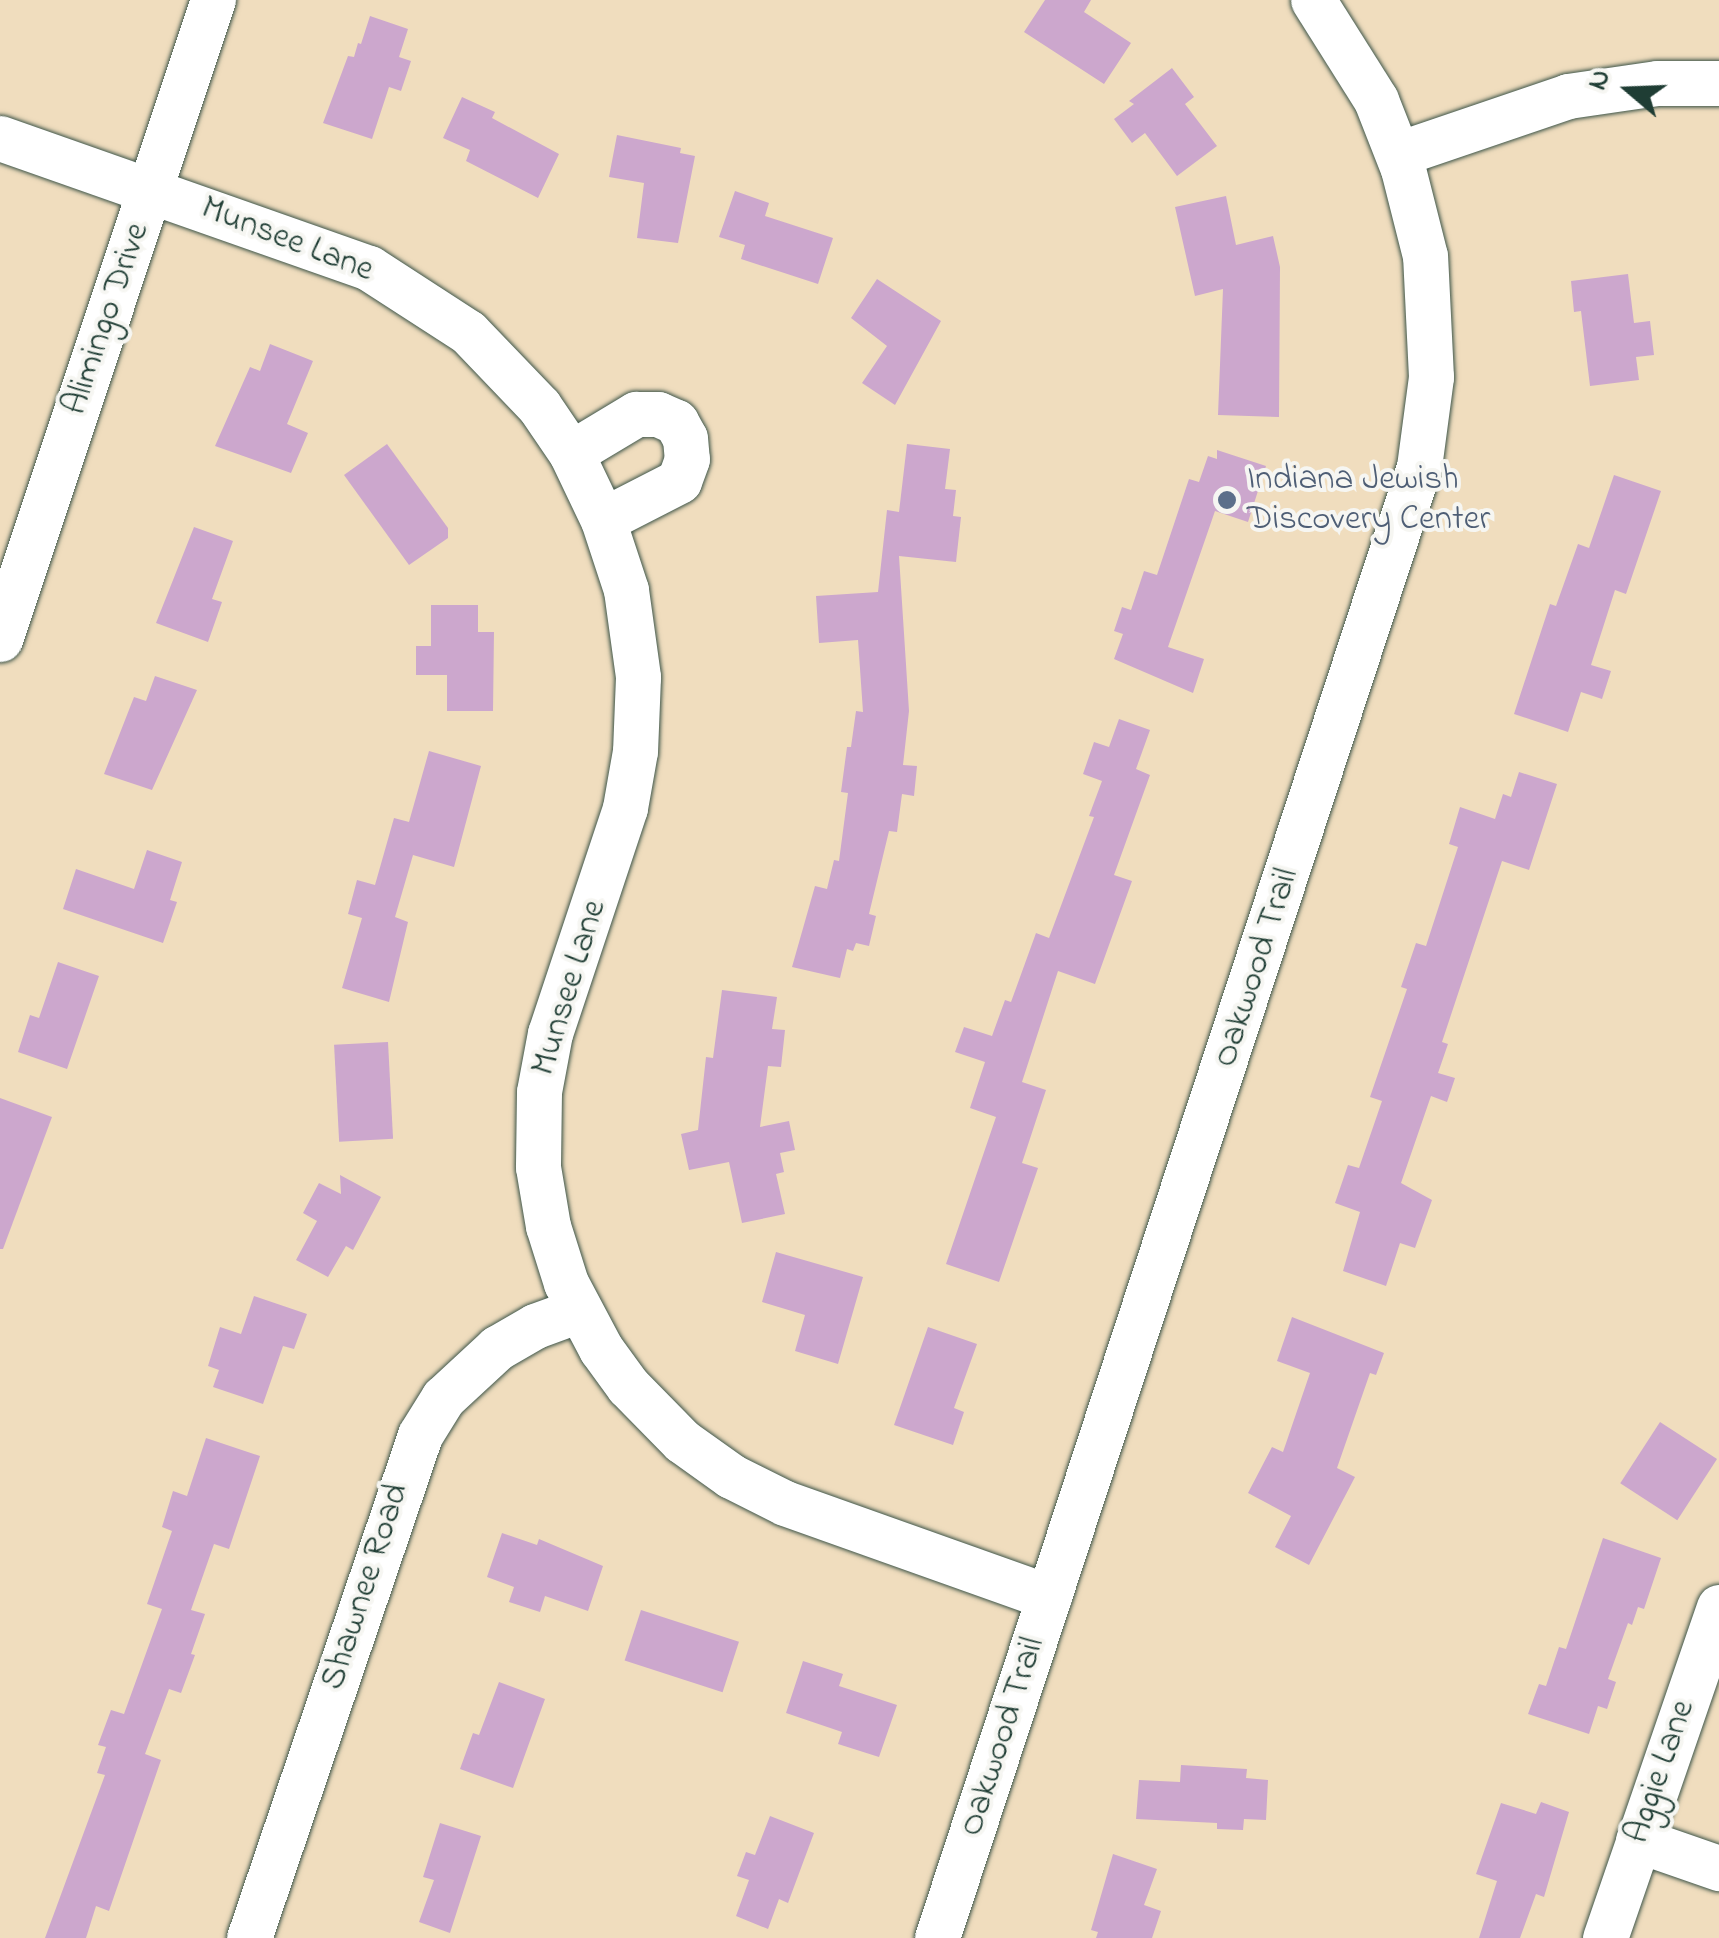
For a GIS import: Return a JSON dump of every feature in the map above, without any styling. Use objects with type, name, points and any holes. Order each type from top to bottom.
[{"type":"street","name":"Alimingo Drive","points":[[0,638],[213,0]]},
{"type":"street","name":"Oakwood Trail","points":[[936,1938],[1419,466],[1430,392],[1430,301],[1425,256],[1398,154],[1362,74],[1313,0]]},
{"type":"street","points":[[1398,154],[1568,96],[1657,83],[1719,83]]},
{"type":"street","name":"Munsee Lane","points":[[0,138],[330,251],[420,297],[501,362],[571,453],[603,520],[626,590],[636,648],[635,750],[617,836],[550,1033],[539,1092],[538,1166],[548,1226],[579,1310],[601,1349],[648,1409],[731,1476],[785,1503],[1049,1597]]},
{"type":"street","points":[[571,453],[636,414],[658,414],[676,422],[685,438],[687,459],[680,481],[603,520]]},
{"type":"street","name":"Shawnee Road","points":[[249,1938],[420,1435],[444,1398],[497,1348],[535,1326],[579,1310]]},
{"type":"street","name":"Aggie Lane","points":[[1605,1938],[1719,1607]]},
{"type":"street","points":[[1638,1840],[1719,1868]]},
{"type":"building","points":[[1045,0],[1091,0],[1084,12],[1131,43],[1104,84],[1024,32]]},
{"type":"building","points":[[370,16],[408,29],[399,57],[411,61],[401,91],[389,87],[372,139],[323,123],[348,56],[354,57]]},
{"type":"building","points":[[1172,68],[1194,97],[1185,104],[1217,146],[1177,176],[1145,133],[1132,143],[1114,119],[1134,104],[1129,101]]},
{"type":"building","points":[[462,97],[495,112],[492,118],[559,154],[538,198],[466,161],[470,150],[443,138]]},
{"type":"building","points":[[617,135],[681,148],[680,153],[695,156],[678,243],[637,238],[644,183],[609,177]]},
{"type":"building","points":[[735,191],[769,203],[765,216],[833,238],[818,284],[741,259],[745,245],[719,237]]},
{"type":"building","points":[[1226,196],[1236,245],[1273,236],[1280,267],[1279,417],[1218,415],[1223,289],[1195,296],[1175,207]]},
{"type":"building","points":[[1628,274],[1634,323],[1650,321],[1654,355],[1636,357],[1639,380],[1590,386],[1581,311],[1574,312],[1571,281]]},
{"type":"building","points":[[877,279],[941,321],[895,405],[862,383],[887,346],[851,318]]},
{"type":"building","points":[[270,344],[313,361],[287,424],[308,433],[291,473],[215,446],[250,367],[260,371]]},
{"type":"building","points":[[387,444],[448,528],[448,538],[409,565],[344,475]]},
{"type":"building","points":[[907,444],[950,449],[945,489],[956,490],[953,516],[961,517],[956,562],[899,556],[909,711],[903,765],[917,766],[914,796],[902,794],[897,832],[889,831],[869,914],[876,916],[869,946],[856,943],[853,951],[847,949],[840,978],[792,967],[815,886],[827,889],[834,860],[839,861],[848,793],[841,792],[847,747],[851,747],[856,711],[863,712],[858,640],[819,643],[816,596],[878,592],[887,510],[899,512]]},
{"type":"building","points":[[1217,450],[1266,466],[1248,522],[1215,511],[1168,647],[1204,659],[1193,693],[1114,659],[1123,634],[1114,631],[1122,607],[1131,610],[1144,571],[1157,575],[1189,479],[1199,482],[1208,456],[1217,459]]},
{"type":"building","points":[[1614,475],[1661,491],[1626,594],[1615,590],[1591,665],[1611,671],[1602,699],[1581,692],[1568,732],[1514,714],[1550,604],[1556,606],[1578,544],[1589,548]]},
{"type":"building","points":[[194,527],[233,541],[212,599],[222,602],[208,642],[156,623]]},
{"type":"building","points":[[431,605],[478,605],[478,632],[494,632],[493,711],[447,711],[447,675],[416,675],[416,646],[431,646]]},
{"type":"building","points":[[155,676],[197,690],[152,790],[104,774],[134,697],[146,701]]},
{"type":"building","points":[[1119,719],[1150,730],[1136,769],[1150,775],[1114,875],[1132,881],[1095,984],[1058,971],[1022,1082],[1046,1090],[1022,1163],[1038,1168],[999,1282],[946,1264],[996,1117],[970,1108],[985,1062],[955,1052],[964,1027],[992,1036],[1005,1000],[1011,1002],[1036,933],[1049,938],[1094,817],[1089,816],[1102,781],[1083,774],[1094,742],[1109,747]]},
{"type":"building","points":[[429,751],[481,766],[454,867],[413,855],[395,917],[408,922],[389,1002],[342,988],[362,918],[348,914],[357,880],[375,885],[394,818],[409,822]]},
{"type":"building","points":[[1519,772],[1557,784],[1529,870],[1502,861],[1442,1042],[1448,1044],[1438,1073],[1455,1078],[1447,1102],[1431,1096],[1401,1183],[1432,1200],[1415,1248],[1400,1243],[1386,1286],[1343,1271],[1360,1212],[1335,1203],[1348,1165],[1359,1168],[1382,1101],[1370,1097],[1407,989],[1401,987],[1416,943],[1426,946],[1458,847],[1449,844],[1460,807],[1495,819],[1503,794],[1511,797]]},
{"type":"building","points":[[147,850],[182,862],[170,900],[177,902],[163,943],[63,909],[76,869],[134,889]]},
{"type":"building","points":[[58,962],[99,976],[67,1069],[18,1052],[30,1015],[39,1018]]},
{"type":"building","points":[[722,990],[777,997],[772,1029],[785,1030],[781,1067],[768,1066],[760,1127],[789,1121],[795,1150],[780,1153],[784,1172],[776,1174],[785,1214],[742,1223],[729,1162],[689,1170],[681,1134],[698,1130],[706,1057],[713,1058]]},
{"type":"building","points":[[388,1042],[393,1139],[339,1142],[334,1045]]},
{"type":"building","points":[[0,1098],[52,1117],[3,1249],[0,1249]]},
{"type":"building","points":[[340,1175],[381,1197],[353,1250],[346,1246],[328,1277],[296,1260],[317,1221],[303,1213],[319,1183],[341,1194]]},
{"type":"building","points":[[776,1252],[863,1277],[838,1364],[795,1351],[805,1315],[762,1302]]},
{"type":"building","points":[[254,1296],[307,1314],[294,1349],[283,1346],[263,1404],[213,1387],[219,1370],[208,1366],[220,1327],[241,1334]]},
{"type":"building","points":[[1292,1317],[1384,1353],[1376,1375],[1370,1373],[1337,1468],[1355,1477],[1309,1565],[1275,1547],[1291,1516],[1248,1493],[1272,1447],[1283,1452],[1310,1373],[1277,1361]]},
{"type":"building","points":[[928,1327],[977,1344],[954,1408],[964,1412],[953,1445],[894,1425]]},
{"type":"building","points":[[1660,1422],[1717,1459],[1677,1520],[1620,1483]]},
{"type":"building","points":[[206,1438],[260,1456],[229,1549],[214,1544],[191,1610],[205,1614],[191,1654],[195,1655],[181,1693],[169,1689],[145,1754],[161,1760],[109,1911],[96,1906],[86,1938],[45,1938],[105,1775],[97,1773],[106,1747],[98,1745],[111,1710],[124,1714],[162,1609],[147,1604],[172,1531],[162,1527],[173,1491],[187,1496]]},
{"type":"building","points":[[502,1533],[537,1545],[539,1539],[603,1566],[588,1611],[545,1596],[540,1612],[509,1602],[514,1587],[487,1577]]},
{"type":"building","points":[[1603,1538],[1661,1558],[1644,1609],[1638,1607],[1632,1625],[1628,1623],[1608,1679],[1616,1682],[1607,1709],[1598,1706],[1589,1734],[1528,1714],[1539,1684],[1546,1686],[1559,1647],[1566,1649]]},
{"type":"building","points":[[641,1610],[739,1642],[723,1692],[625,1660]]},
{"type":"building","points":[[803,1661],[843,1674],[839,1686],[897,1705],[879,1757],[838,1744],[842,1732],[786,1713]]},
{"type":"building","points":[[499,1682],[545,1699],[513,1788],[460,1769],[473,1733],[479,1735]]},
{"type":"building","points":[[1181,1765],[1247,1769],[1246,1778],[1268,1780],[1266,1820],[1244,1819],[1243,1830],[1217,1829],[1217,1823],[1136,1819],[1139,1780],[1180,1782]]},
{"type":"building","points":[[1541,1802],[1569,1812],[1544,1897],[1536,1894],[1520,1938],[1479,1938],[1497,1881],[1476,1874],[1501,1803],[1536,1814]]},
{"type":"building","points":[[770,1816],[814,1833],[788,1903],[779,1899],[768,1929],[736,1916],[749,1880],[737,1876],[746,1852],[755,1855]]},
{"type":"building","points":[[440,1823],[481,1836],[450,1933],[419,1922],[434,1880],[423,1877]]},
{"type":"building","points":[[1113,1854],[1157,1869],[1144,1905],[1161,1911],[1152,1938],[1096,1938],[1098,1932],[1091,1930]]},
{"type":"place","name":"Indiana Jewish Discovery Center","points":[[1227,500]]}]
